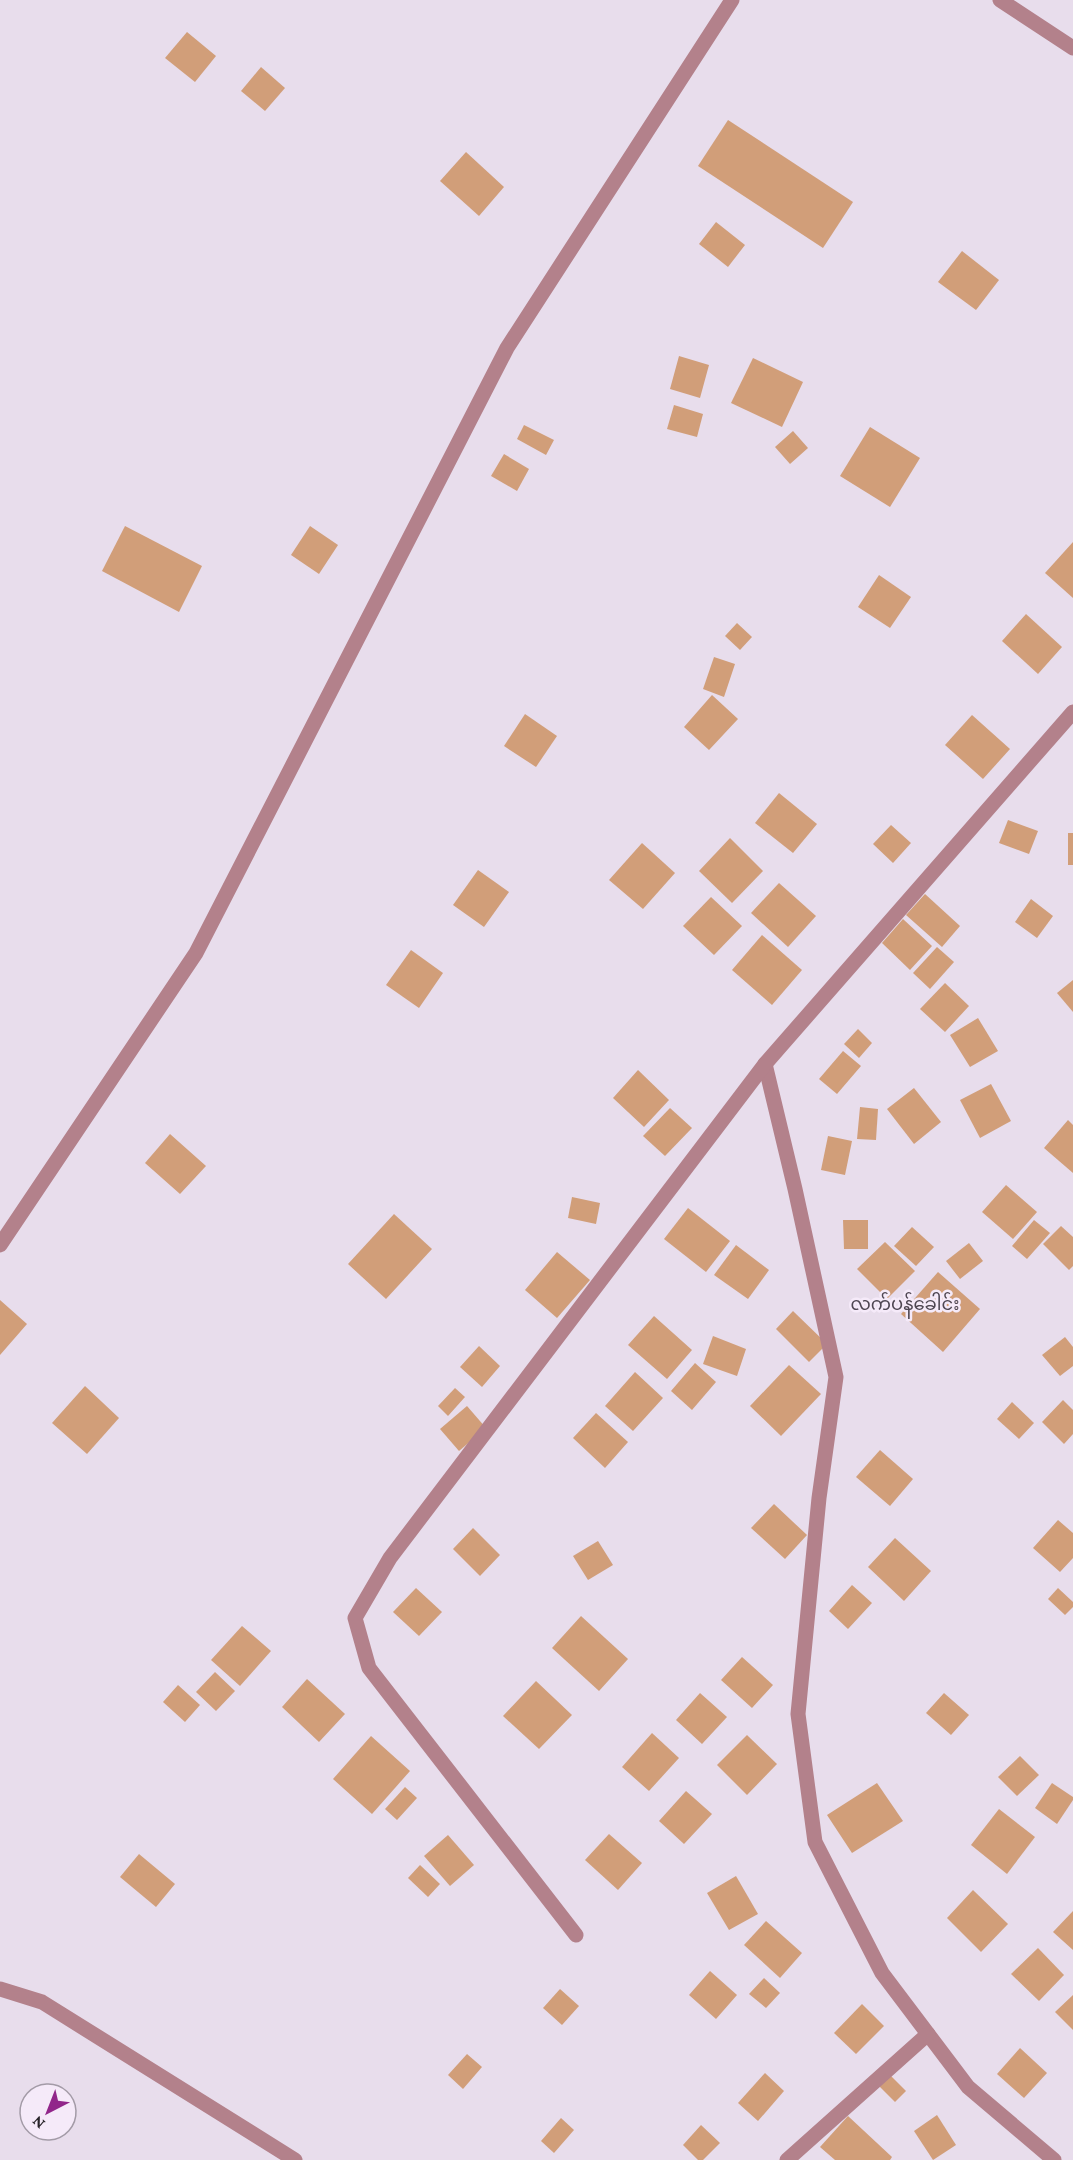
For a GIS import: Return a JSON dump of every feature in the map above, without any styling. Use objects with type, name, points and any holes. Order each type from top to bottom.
[{"type":"street","points":[[0,1245],[196,953],[507,348],[732,0]]},
{"type":"street","points":[[1000,0],[1073,48]]},
{"type":"street","points":[[576,1935],[369,1668],[355,1618],[390,1558],[765,1064],[1073,712]]},
{"type":"street","points":[[765,1064],[836,1377],[819,1498],[798,1714],[815,1842],[882,1973],[968,2087],[1054,2160]]},
{"type":"street","points":[[0,1989],[42,2002],[295,2160]]},
{"type":"street","points":[[787,2160],[928,2034]]},
{"type":"building","points":[[187,32],[216,56],[195,82],[165,58]]},
{"type":"building","points":[[261,67],[285,88],[265,111],[241,91]]},
{"type":"building","points":[[728,120],[853,202],[823,248],[698,166]]},
{"type":"building","points":[[466,152],[504,187],[479,216],[440,181]]},
{"type":"building","points":[[716,222],[745,245],[728,267],[699,244]]},
{"type":"building","points":[[962,251],[999,280],[976,310],[938,282]]},
{"type":"building","points":[[679,356],[709,365],[700,398],[670,389]]},
{"type":"building","points":[[753,358],[803,382],[782,427],[731,403]]},
{"type":"building","points":[[674,405],[703,414],[697,437],[667,429]]},
{"type":"building","points":[[524,425],[554,440],[546,455],[517,439]]},
{"type":"building","points":[[870,427],[920,458],[890,507],[840,476]]},
{"type":"building","points":[[793,431],[808,448],[790,464],[775,447]]},
{"type":"building","points":[[504,454],[529,469],[517,491],[491,476]]},
{"type":"building","points":[[125,526],[202,566],[179,612],[102,571]]},
{"type":"building","points":[[310,526],[338,545],[319,574],[291,555]]},
{"type":"building","points":[[1073,542],[1073,598],[1045,573]]},
{"type":"building","points":[[879,575],[911,597],[890,628],[858,607]]},
{"type":"building","points":[[1026,614],[1062,647],[1038,674],[1002,641]]},
{"type":"building","points":[[737,623],[752,637],[740,650],[725,636]]},
{"type":"building","points":[[714,657],[735,664],[724,697],[703,689]]},
{"type":"building","points":[[712,695],[738,719],[709,750],[684,727]]},
{"type":"building","points":[[525,714],[557,736],[536,767],[504,746]]},
{"type":"building","points":[[972,715],[1010,749],[983,779],[945,745]]},
{"type":"building","points":[[779,793],[817,824],[793,853],[755,823]]},
{"type":"building","points":[[1008,820],[1038,831],[1029,854],[999,843]]},
{"type":"building","points":[[891,825],[911,843],[893,863],[873,844]]},
{"type":"building","points":[[1068,833],[1073,833],[1073,865],[1068,865]]},
{"type":"building","points":[[730,838],[763,871],[732,903],[699,871]]},
{"type":"building","points":[[642,843],[675,873],[643,909],[609,880]]},
{"type":"building","points":[[478,870],[509,892],[484,927],[453,905]]},
{"type":"building","points":[[779,883],[816,916],[788,947],[751,913]]},
{"type":"building","points":[[925,894],[960,926],[942,947],[906,915]]},
{"type":"building","points":[[711,897],[742,926],[714,955],[683,926]]},
{"type":"building","points":[[1031,899],[1053,916],[1037,938],[1015,922]]},
{"type":"building","points":[[903,919],[932,946],[910,970],[882,943]]},
{"type":"building","points":[[762,935],[802,970],[772,1005],[732,970]]},
{"type":"building","points":[[937,947],[954,962],[930,989],[913,973]]},
{"type":"building","points":[[411,950],[443,973],[419,1008],[386,985]]},
{"type":"building","points":[[1073,980],[1073,1012],[1057,993]]},
{"type":"building","points":[[945,983],[969,1006],[945,1032],[920,1009]]},
{"type":"building","points":[[978,1018],[998,1051],[970,1067],[950,1035]]},
{"type":"building","points":[[858,1029],[872,1043],[859,1058],[844,1044]]},
{"type":"building","points":[[843,1051],[861,1066],[837,1094],[819,1079]]},
{"type":"building","points":[[638,1070],[669,1100],[644,1127],[613,1098]]},
{"type":"building","points":[[991,1084],[1011,1121],[980,1138],[960,1100]]},
{"type":"building","points":[[914,1088],[941,1122],[914,1144],[887,1109]]},
{"type":"building","points":[[860,1107],[878,1109],[876,1140],[857,1139]]},
{"type":"building","points":[[670,1108],[692,1128],[665,1156],[643,1136]]},
{"type":"building","points":[[1068,1120],[1073,1125],[1073,1173],[1044,1148]]},
{"type":"building","points":[[170,1134],[206,1166],[180,1194],[145,1163]]},
{"type":"building","points":[[828,1136],[852,1141],[845,1175],[821,1170]]},
{"type":"building","points":[[1006,1185],[1037,1212],[1013,1239],[982,1212]]},
{"type":"building","points":[[572,1197],[600,1203],[596,1224],[568,1218]]},
{"type":"building","points":[[688,1208],[730,1241],[706,1272],[664,1239]]},
{"type":"building","points":[[394,1214],[432,1249],[386,1299],[348,1264]]},
{"type":"building","points":[[843,1220],[868,1220],[868,1249],[844,1249]]},
{"type":"building","points":[[1034,1220],[1050,1233],[1027,1259],[1012,1246]]},
{"type":"building","points":[[1061,1226],[1073,1237],[1073,1266],[1069,1270],[1043,1244]]},
{"type":"building","points":[[912,1227],[934,1247],[916,1266],[894,1246]]},
{"type":"building","points":[[885,1242],[915,1271],[887,1299],[857,1269]]},
{"type":"building","points":[[969,1243],[983,1261],[960,1279],[946,1261]]},
{"type":"building","points":[[736,1245],[769,1270],[748,1299],[714,1275]]},
{"type":"building","points":[[557,1252],[590,1280],[557,1318],[525,1290]]},
{"type":"building","points":[[938,1272],[980,1309],[943,1352],[901,1314]]},
{"type":"building","points":[[0,1300],[27,1324],[0,1355]]},
{"type":"building","points":[[793,1311],[827,1344],[809,1362],[776,1329]]},
{"type":"building","points":[[654,1316],[692,1350],[667,1379],[628,1345]]},
{"type":"building","points":[[713,1336],[746,1349],[737,1376],[703,1364]]},
{"type":"building","points":[[1065,1337],[1073,1347],[1073,1366],[1060,1376],[1042,1355]]},
{"type":"building","points":[[479,1346],[500,1366],[482,1387],[460,1367]]},
{"type":"building","points":[[695,1363],[716,1382],[692,1410],[671,1391]]},
{"type":"building","points":[[789,1365],[821,1394],[781,1436],[750,1406]]},
{"type":"building","points":[[635,1372],[663,1398],[633,1431],[605,1406]]},
{"type":"building","points":[[85,1386],[119,1418],[87,1454],[52,1423]]},
{"type":"building","points":[[455,1388],[465,1397],[448,1416],[438,1406]]},
{"type":"building","points":[[1063,1400],[1073,1410],[1073,1434],[1064,1444],[1042,1422]]},
{"type":"building","points":[[1012,1402],[1034,1423],[1019,1439],[997,1419]]},
{"type":"building","points":[[467,1406],[486,1428],[459,1451],[440,1429]]},
{"type":"building","points":[[596,1413],[628,1442],[605,1468],[573,1438]]},
{"type":"building","points":[[880,1450],[913,1479],[890,1506],[856,1477]]},
{"type":"building","points":[[774,1504],[807,1535],[785,1559],[751,1528]]},
{"type":"building","points":[[1058,1520],[1073,1533],[1073,1558],[1060,1572],[1033,1548]]},
{"type":"building","points":[[473,1528],[500,1555],[480,1576],[453,1549]]},
{"type":"building","points":[[895,1538],[931,1571],[904,1601],[868,1567]]},
{"type":"building","points":[[598,1541],[613,1565],[588,1580],[573,1556]]},
{"type":"building","points":[[852,1585],[872,1603],[848,1629],[829,1611]]},
{"type":"building","points":[[416,1588],[442,1612],[419,1636],[393,1612]]},
{"type":"building","points":[[1058,1588],[1073,1602],[1073,1607],[1065,1615],[1048,1599]]},
{"type":"building","points":[[581,1616],[628,1659],[599,1691],[552,1648]]},
{"type":"building","points":[[242,1626],[271,1651],[240,1686],[211,1660]]},
{"type":"building","points":[[742,1657],[773,1685],[752,1708],[721,1680]]},
{"type":"building","points":[[215,1672],[235,1691],[216,1711],[196,1692]]},
{"type":"building","points":[[307,1679],[345,1714],[319,1742],[282,1707]]},
{"type":"building","points":[[536,1681],[572,1715],[539,1749],[503,1716]]},
{"type":"building","points":[[178,1685],[200,1705],[185,1722],[163,1702]]},
{"type":"building","points":[[700,1693],[727,1717],[702,1744],[676,1720]]},
{"type":"building","points":[[944,1693],[969,1715],[951,1735],[926,1713]]},
{"type":"building","points":[[652,1733],[679,1758],[649,1791],[622,1767]]},
{"type":"building","points":[[747,1735],[777,1764],[747,1795],[717,1765]]},
{"type":"building","points":[[371,1736],[410,1771],[372,1814],[333,1779]]},
{"type":"building","points":[[1020,1756],[1039,1775],[1017,1796],[998,1777]]},
{"type":"building","points":[[877,1783],[903,1821],[852,1853],[827,1815]]},
{"type":"building","points":[[1052,1783],[1073,1797],[1057,1824],[1035,1808]]},
{"type":"building","points":[[405,1787],[417,1798],[397,1820],[385,1809]]},
{"type":"building","points":[[686,1791],[712,1814],[684,1844],[659,1821]]},
{"type":"building","points":[[999,1809],[1035,1837],[1007,1874],[971,1845]]},
{"type":"building","points":[[609,1834],[642,1863],[618,1890],[585,1860]]},
{"type":"building","points":[[448,1835],[474,1865],[450,1886],[424,1856]]},
{"type":"building","points":[[139,1854],[175,1884],[156,1907],[120,1877]]},
{"type":"building","points":[[420,1865],[440,1884],[428,1897],[408,1878]]},
{"type":"building","points":[[736,1876],[758,1914],[729,1930],[707,1893]]},
{"type":"building","points":[[973,1890],[1008,1924],[981,1952],[947,1918]]},
{"type":"building","points":[[1073,1911],[1073,1950],[1053,1932]]},
{"type":"building","points":[[766,1921],[802,1953],[780,1978],[744,1945]]},
{"type":"building","points":[[1038,1948],[1064,1975],[1039,2001],[1011,1974]]},
{"type":"building","points":[[710,1971],[737,1995],[716,2019],[689,1995]]},
{"type":"building","points":[[764,1978],[780,1993],[766,2008],[749,1994]]},
{"type":"building","points":[[560,1989],[579,2006],[562,2025],[543,2008]]},
{"type":"building","points":[[1073,1995],[1073,2030],[1055,2012]]},
{"type":"building","points":[[862,2004],[884,2026],[856,2054],[834,2033]]},
{"type":"building","points":[[1020,2048],[1047,2073],[1024,2098],[997,2074]]},
{"type":"building","points":[[467,2054],[482,2067],[463,2089],[448,2075]]},
{"type":"building","points":[[765,2073],[784,2091],[758,2121],[738,2103]]},
{"type":"building","points":[[890,2075],[906,2091],[895,2102],[879,2086]]},
{"type":"building","points":[[937,2115],[956,2145],[933,2160],[914,2131]]},
{"type":"building","points":[[848,2116],[892,2157],[890,2160],[835,2160],[820,2147]]},
{"type":"building","points":[[561,2118],[574,2130],[554,2153],[541,2141]]},
{"type":"building","points":[[701,2125],[720,2143],[703,2160],[698,2160],[683,2145]]},
{"type":"district","name":"လက်ပန်ခေါင်း","points":[[905,1304]]}]
